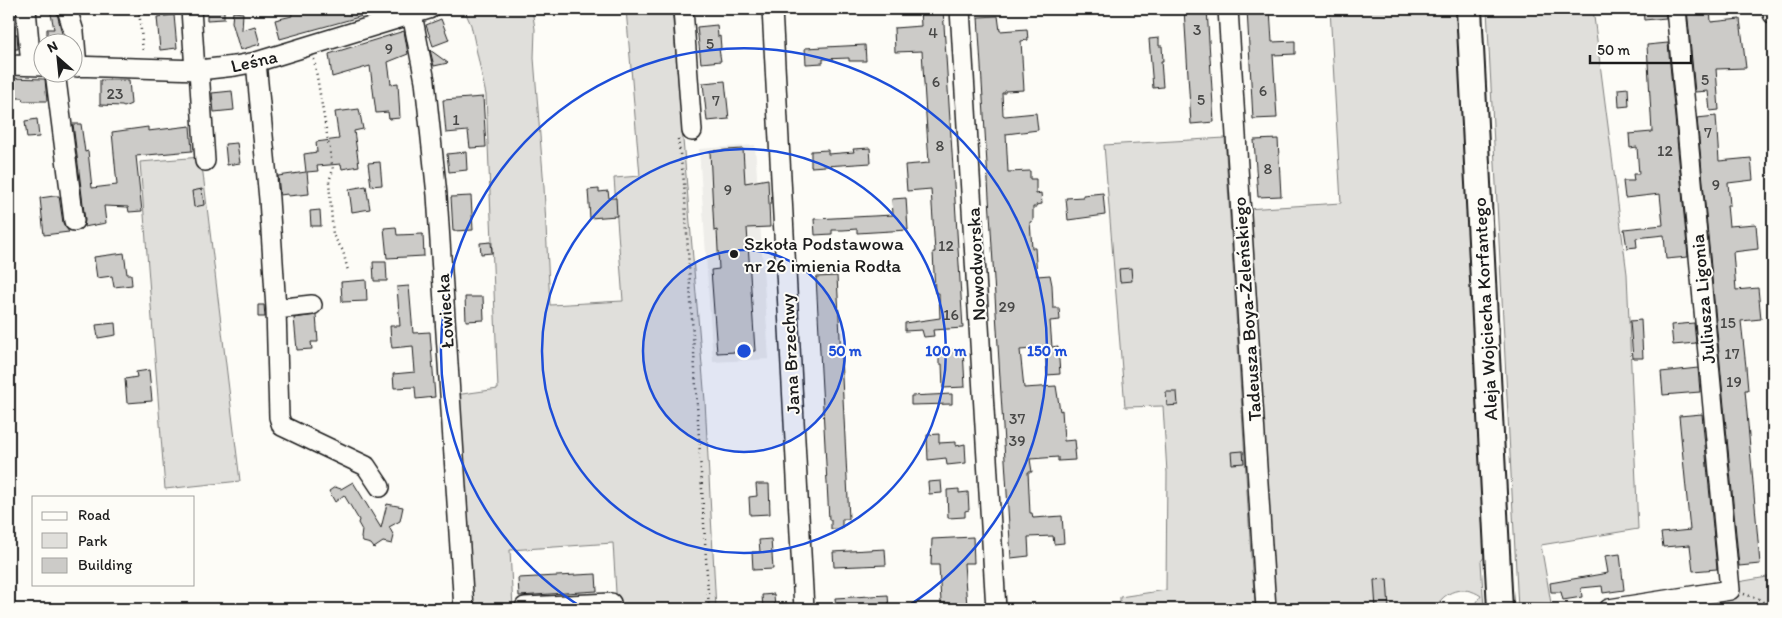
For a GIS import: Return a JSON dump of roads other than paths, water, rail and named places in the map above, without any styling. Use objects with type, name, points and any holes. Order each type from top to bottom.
[{"type":"main road","name":"Aleja Wojciecha Korfantego","points":[[1469,9],[1500,609]]},
{"type":"street","points":[[26,9],[32,40]]},
{"type":"street","points":[[67,9],[74,32]]},
{"type":"street","points":[[191,9],[205,161]]},
{"type":"street","points":[[683,9],[685,134]]},
{"type":"street","name":"Jana Brzechwy","points":[[772,9],[804,609]]},
{"type":"street","name":"Nowodworska","points":[[960,9],[996,609]]},
{"type":"street","name":"Tadeusza Boya-Żeleńskiego","points":[[1228,9],[1266,609]]},
{"type":"street","name":"Juliusza Ligonia","points":[[1609,609],[1730,590],[1676,9]]},
{"type":"street","points":[[1773,9],[1773,14]]},
{"type":"street","name":"Leśna","points":[[82,67],[197,70],[236,66],[311,46],[421,11]]},
{"type":"street","name":"Łowiecka","points":[[421,11],[437,195],[464,609]]},
{"type":"street","points":[[256,62],[268,190],[276,309],[279,417],[282,426],[366,466],[380,487]]},
{"type":"street","points":[[9,65],[32,66]]},
{"type":"street","points":[[56,82],[74,221]]},
{"type":"street","points":[[276,309],[312,305]]},
{"type":"street","points":[[525,607],[611,603],[611,609]]},
{"type":"place","name":"Szkoła Podstawowa nr 26 imienia Rodła","points":[[734,254]]}]
